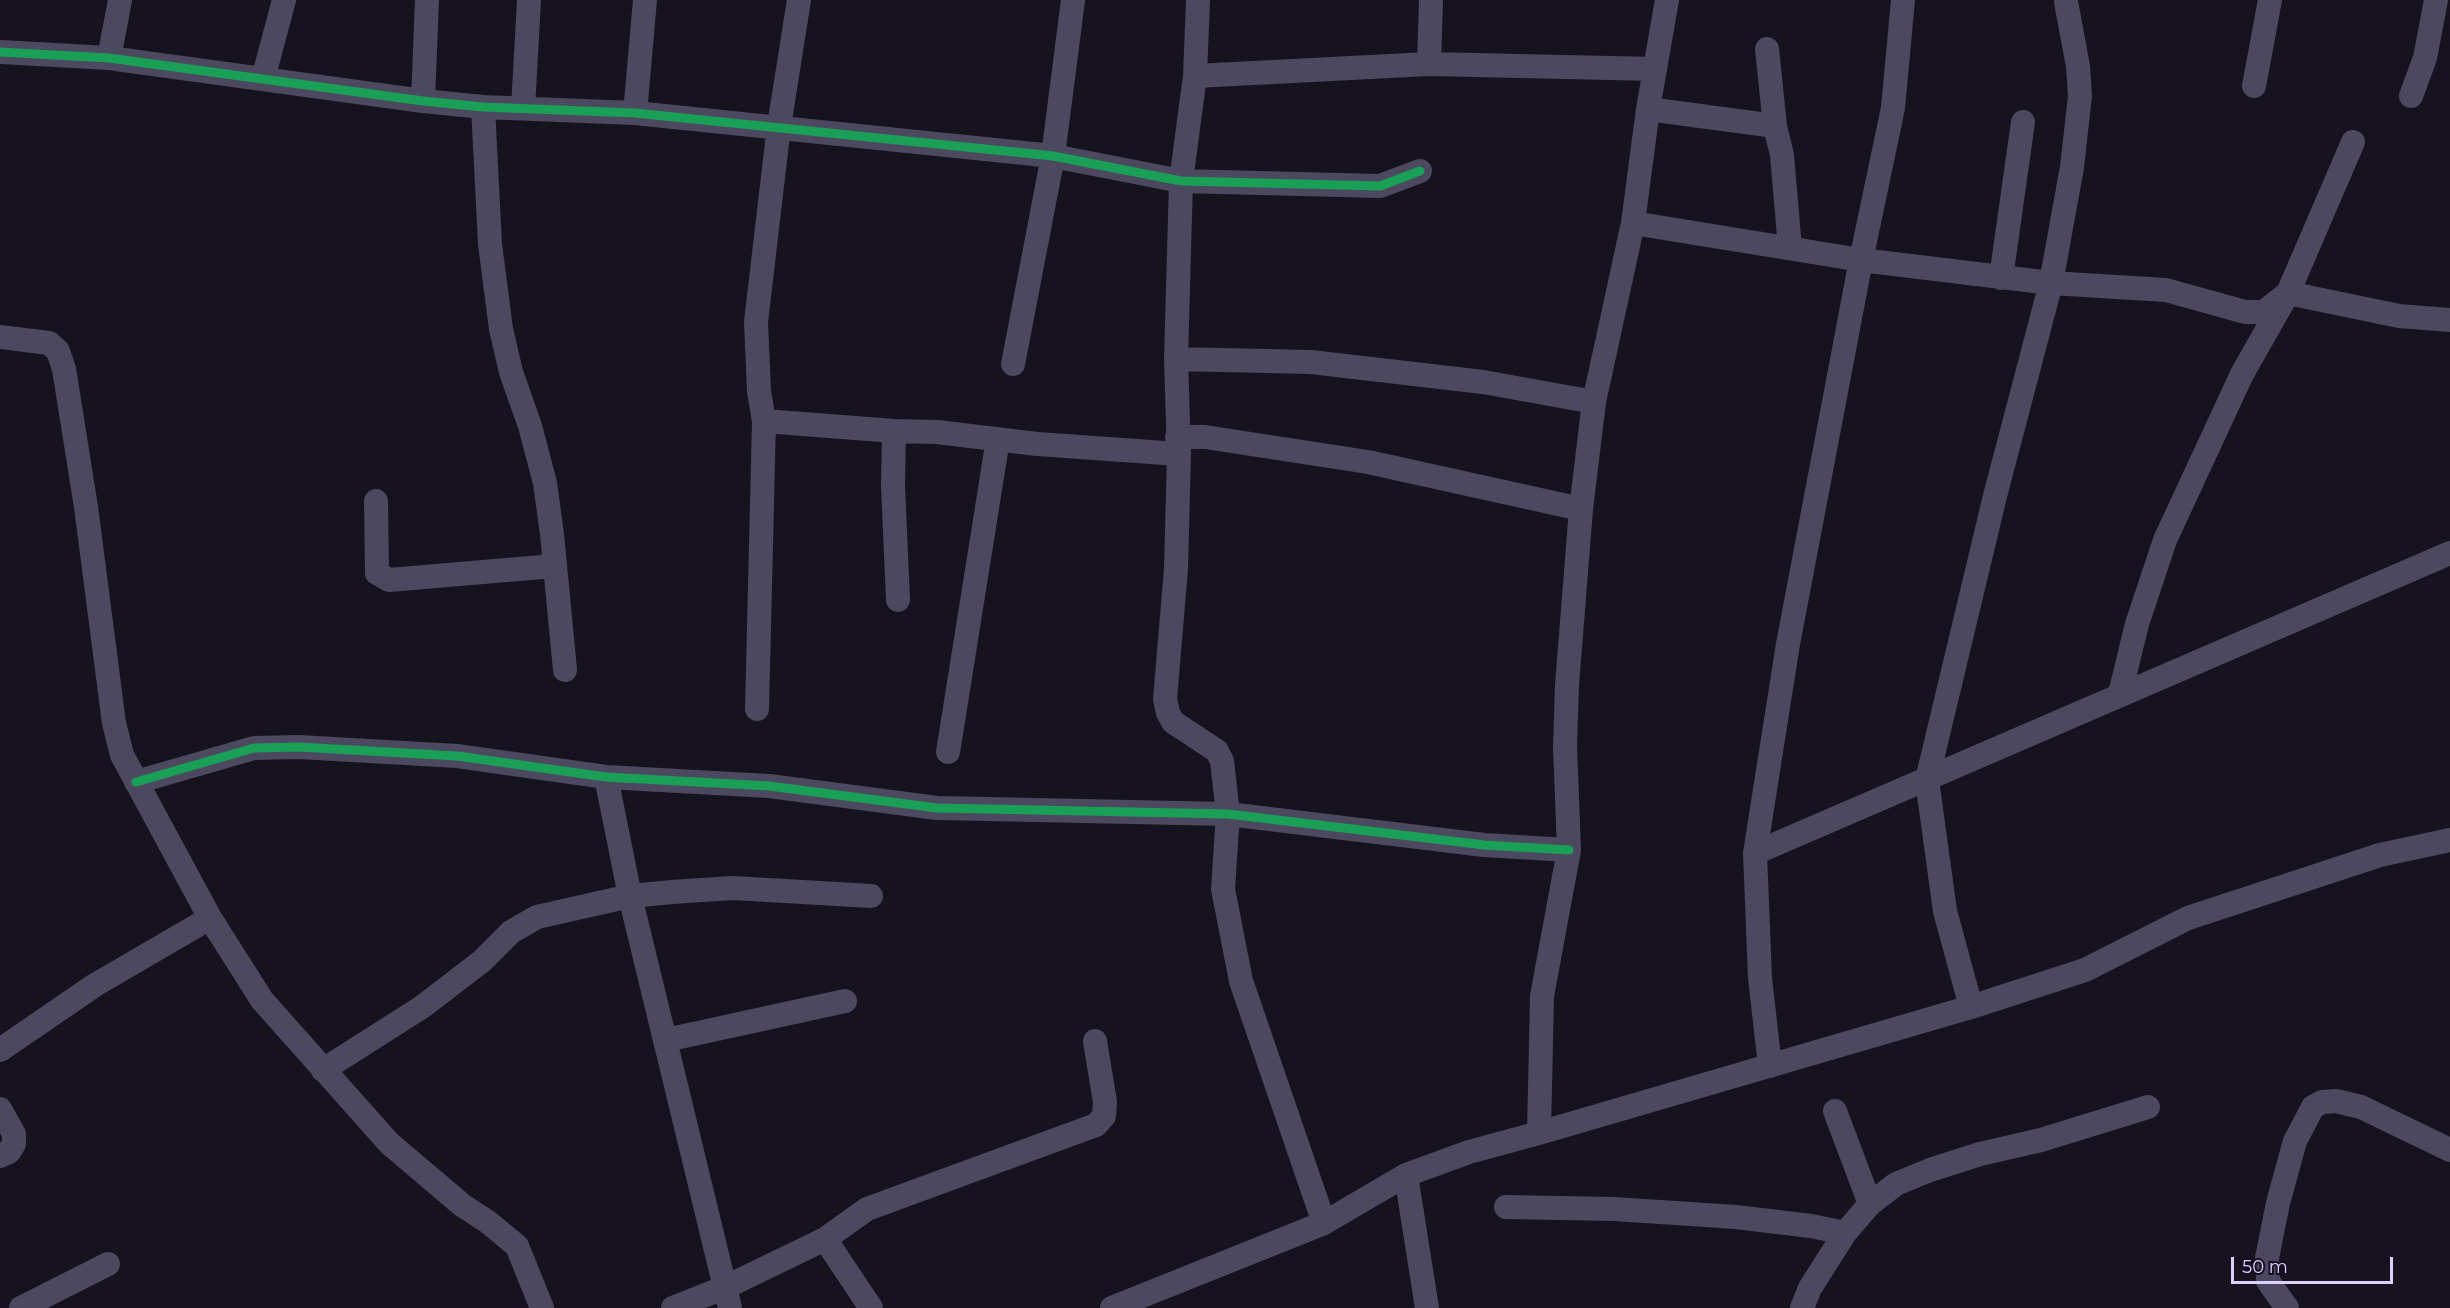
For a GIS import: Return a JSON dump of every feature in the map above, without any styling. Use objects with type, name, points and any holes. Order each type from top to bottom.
[{"type":"street","points":[[109,58],[120,0]]},
{"type":"street","points":[[263,79],[284,0]]},
{"type":"street","points":[[423,101],[428,0]]},
{"type":"street","points":[[523,108],[529,0]]},
{"type":"street","points":[[635,113],[645,0]]},
{"type":"street","points":[[757,709],[764,421],[759,391],[756,322],[779,126],[800,0]]},
{"type":"street","points":[[1013,364],[1053,156],[1073,0]]},
{"type":"street","points":[[1198,0],[1195,76],[1181,182],[1176,359],[1178,445],[1176,569],[1165,699],[1173,722],[1218,751],[1222,761],[1228,814],[1223,889],[1241,981],[1324,1223]]},
{"type":"street","points":[[1429,64],[1431,0]]},
{"type":"street","points":[[1539,1133],[1542,996],[1569,850],[1565,746],[1567,685],[1581,509],[1594,402],[1633,223],[1648,109],[1667,0]]},
{"type":"street","points":[[1770,1066],[1761,978],[1755,853],[1791,633],[1861,260],[1893,108],[1904,0]]},
{"type":"street","points":[[2254,86],[2270,0]]},
{"type":"street","points":[[2411,96],[2425,58],[2436,0]]},
{"type":"street","points":[[1971,1007],[1945,911],[1927,780],[1995,496],[2051,283],[2072,167],[2080,96],[2078,66],[2066,2]]},
{"type":"street","points":[[1767,49],[1775,126],[1782,155],[1790,248]]},
{"type":"street","points":[[0,52],[109,58],[423,101],[635,113],[779,126],[1053,156],[1181,182],[1380,186],[1420,171]]},
{"type":"street","points":[[1195,76],[1429,64],[1655,69]]},
{"type":"street","points":[[483,106],[490,244],[501,329],[511,372],[530,426],[545,483],[565,670]]},
{"type":"street","points":[[1648,109],[1775,126]]},
{"type":"street","points":[[2001,278],[2023,123]]},
{"type":"street","points":[[2120,694],[2137,624],[2165,540],[2242,374],[2288,293],[2353,142]]},
{"type":"street","points":[[1633,223],[1861,260],[2001,278],[2166,290],[2245,312],[2264,312],[2288,293]]},
{"type":"street","points":[[2288,293],[2399,316],[2450,320]]},
{"type":"street","points":[[0,337],[49,343],[58,351],[64,369],[86,507],[114,723],[122,755],[210,918],[262,1000],[389,1143],[462,1205],[488,1222],[517,1246],[542,1308]]},
{"type":"street","points":[[1176,359],[1311,362],[1483,382],[1594,402]]},
{"type":"street","points":[[764,421],[937,432],[1126,452],[1178,445],[1205,437],[1368,462],[1581,509]]},
{"type":"street","points":[[894,431],[893,485],[898,600]]},
{"type":"street","points":[[948,752],[998,439]]},
{"type":"street","points":[[376,501],[377,573],[389,580],[554,566]]},
{"type":"street","points":[[1755,853],[2450,553]]},
{"type":"street","points":[[136,782],[254,748],[299,747],[457,756],[606,777],[769,786],[938,808],[1228,814],[1484,845],[1569,850]]},
{"type":"street","points":[[606,777],[630,896],[728,1297]]},
{"type":"street","points":[[1112,1308],[1324,1223],[1406,1175],[1469,1152],[1971,1007],[2085,970],[2188,918],[2380,855],[2450,840]]},
{"type":"street","points":[[322,1070],[422,1007],[482,961],[511,932],[537,917],[630,896],[733,888],[871,896]]},
{"type":"street","points":[[0,1050],[95,986],[210,918]]},
{"type":"street","points":[[666,1040],[845,1001]]},
{"type":"street","points":[[672,1308],[728,1297],[825,1239],[867,1209],[1096,1125],[1104,1116],[1104,1102],[1095,1041]]},
{"type":"street","points":[[2287,1308],[2268,1281],[2267,1258],[2278,1203],[2295,1141],[2313,1107],[2322,1102],[2336,1101],[2361,1107],[2450,1150]]},
{"type":"street","points":[[1802,1308],[1810,1288],[1845,1233],[1870,1204],[1896,1184],[1980,1154],[2041,1140],[2148,1107]]},
{"type":"street","points":[[0,1109],[14,1134],[14,1144],[9,1152],[0,1156]]},
{"type":"street","points":[[1835,1111],[1870,1204]]},
{"type":"street","points":[[1406,1175],[1427,1308]]},
{"type":"street","points":[[1506,1207],[1614,1209],[1736,1217],[1845,1233]]},
{"type":"street","points":[[825,1239],[870,1308]]},
{"type":"street","points":[[21,1308],[108,1264]]},
{"type":"cycle path","points":[[0,52],[109,58],[423,101],[483,107],[635,113],[1053,156],[1181,181],[1380,186],[1420,171]]},
{"type":"cycle path","points":[[136,782],[254,748],[299,747],[457,756],[606,777],[769,786],[937,808],[1228,814],[1484,845],[1569,850]]}]
